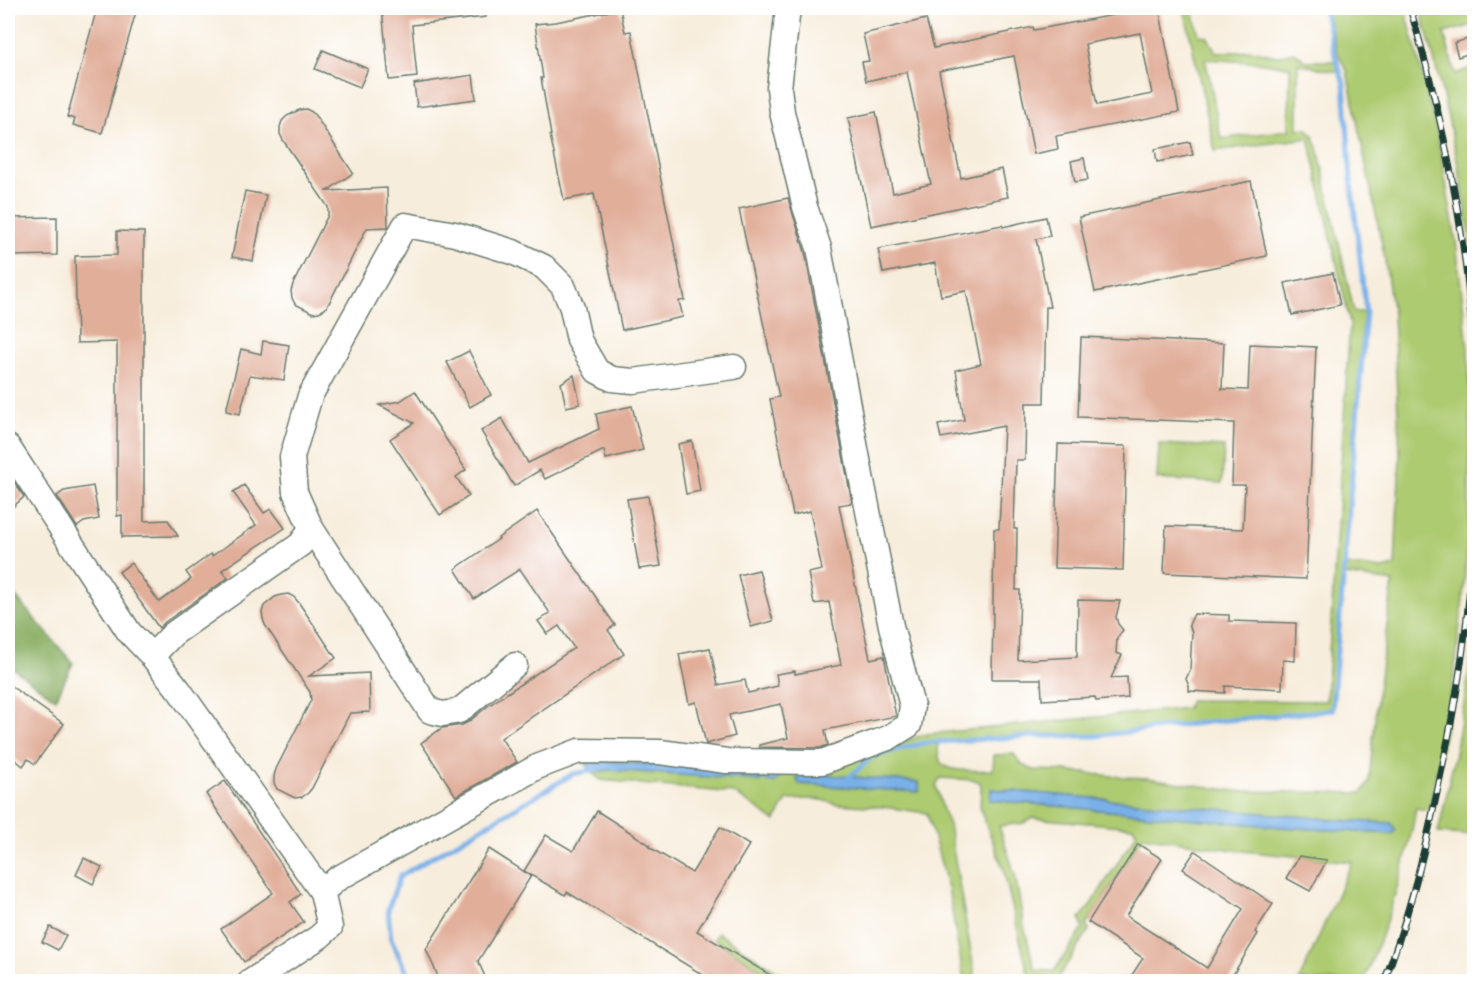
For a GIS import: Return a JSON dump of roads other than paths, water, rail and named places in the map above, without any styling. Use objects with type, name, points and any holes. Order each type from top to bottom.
[{"type":"street","points":[[322,892],[337,879],[537,766],[579,751],[660,752],[727,761],[822,762],[888,738],[909,725],[912,706],[891,626],[858,465],[819,248],[805,207],[782,112],[779,88],[788,8]]},
{"type":"street","points":[[516,665],[459,711],[443,714],[430,711],[311,528],[295,492],[292,457],[310,396],[405,225],[455,234],[513,252],[544,267],[564,286],[572,308],[579,340],[597,370],[612,378],[633,381],[734,367]]},
{"type":"street","points":[[8,447],[129,632],[179,690],[322,892],[330,927],[319,937],[250,981]]},
{"type":"street","points":[[152,656],[173,634],[301,543],[311,528]]},
{"type":"water","points":[[602,761],[776,772],[779,779],[775,782],[610,770],[592,773],[586,764]]},
{"type":"water","points":[[802,773],[919,782],[919,792],[799,784],[797,779]]},
{"type":"water","points":[[991,789],[1391,823],[1396,830],[1392,834],[1281,827],[990,800]]},
{"type":"waterway","points":[[845,781],[873,756],[924,743],[1033,736],[1095,736],[1332,710],[1366,312],[1351,179],[1344,84],[1324,8]]},
{"type":"waterway","points":[[411,982],[391,939],[388,909],[400,876],[573,774],[595,770]]},
{"type":"railway","points":[[1410,8],[1434,96],[1453,186],[1467,276],[1474,367]]},
{"type":"railway","points":[[1384,982],[1416,884],[1446,750],[1467,621],[1474,521]]}]
